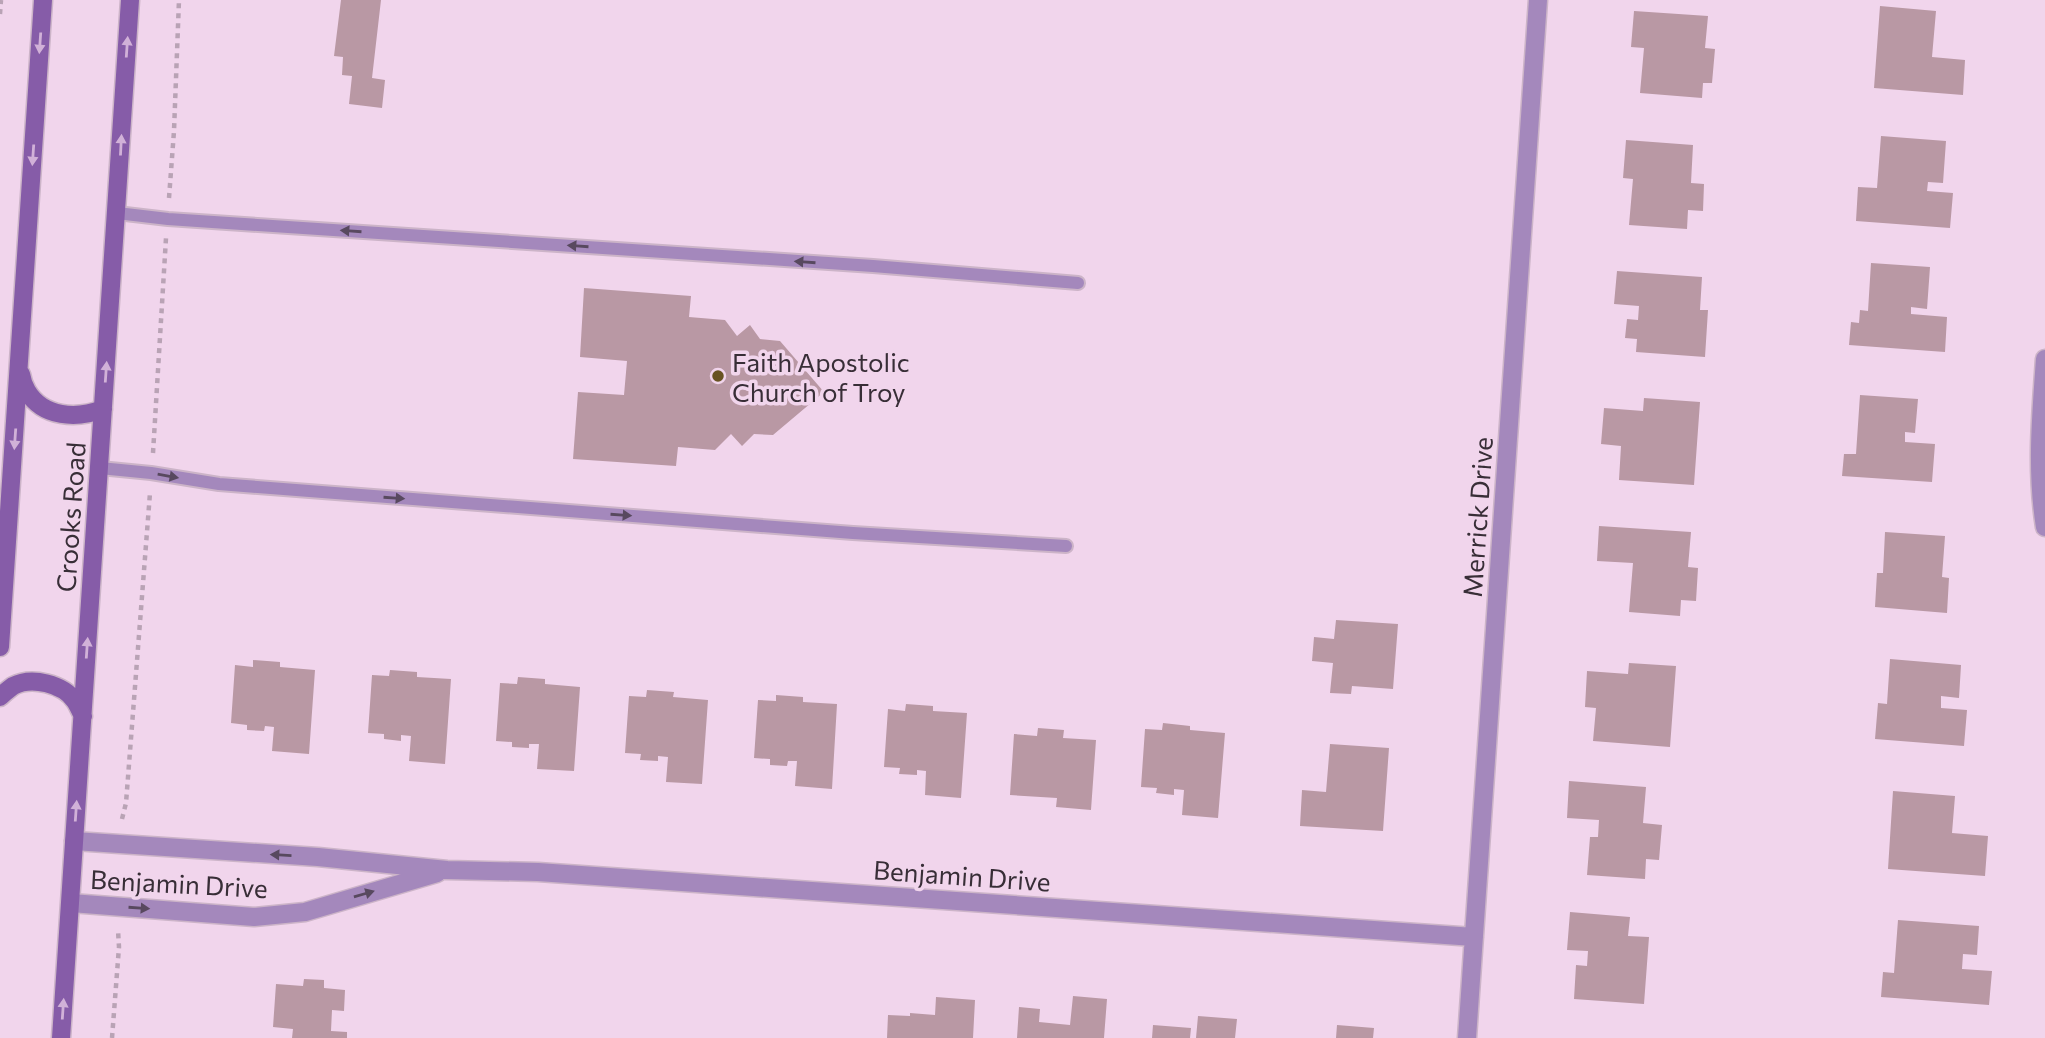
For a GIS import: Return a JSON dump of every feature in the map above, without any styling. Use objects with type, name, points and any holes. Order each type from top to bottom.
[{"type":"main road","points":[[0,647],[43,0]]},
{"type":"main road","name":"Crooks Road","points":[[61,1038],[130,0]]},
{"type":"main road","points":[[19,371],[27,391],[38,404],[53,413],[70,416],[103,410]]},
{"type":"main road","points":[[0,697],[13,686],[28,681],[41,682],[60,689],[74,699],[83,716]]},
{"type":"street","name":"Merrick Drive","points":[[1467,1038],[1538,0]]},
{"type":"street","points":[[2045,359],[2039,446],[2041,503],[2045,527]]},
{"type":"street","name":"Benjamin Drive","points":[[74,841],[318,857],[447,870],[538,872],[1474,937]]},
{"type":"street","name":"Benjamin Drive","points":[[71,903],[254,917],[279,915],[305,912],[447,870]]},
{"type":"lane","points":[[117,213],[167,219],[873,266],[1078,283]]},
{"type":"lane","points":[[100,468],[219,484],[853,533],[1066,546]]},
{"type":"path","points":[[0,14],[1,0]]},
{"type":"path","points":[[121,844],[150,489]]},
{"type":"path","points":[[112,1038],[119,947],[119,907]]},
{"type":"building","points":[[341,0],[381,0],[372,78],[385,80],[382,108],[349,104],[352,76],[342,75],[343,57],[334,56]]},
{"type":"building","points":[[1880,6],[1936,11],[1932,57],[1965,60],[1963,95],[1874,88]]},
{"type":"building","points":[[1634,11],[1708,16],[1705,48],[1715,49],[1712,83],[1703,83],[1702,98],[1640,93],[1644,48],[1631,47]]},
{"type":"building","points":[[1881,136],[1946,141],[1943,183],[1928,182],[1927,191],[1953,193],[1950,228],[1856,221],[1858,187],[1877,188]]},
{"type":"building","points":[[1626,140],[1693,145],[1691,183],[1704,184],[1703,211],[1688,210],[1687,229],[1629,225],[1633,179],[1623,178]]},
{"type":"building","points":[[1871,263],[1930,267],[1927,309],[1911,307],[1911,314],[1947,317],[1945,352],[1849,345],[1851,322],[1859,323],[1860,310],[1868,311]]},
{"type":"building","points":[[1617,271],[1702,277],[1700,310],[1708,310],[1705,357],[1636,352],[1637,339],[1625,338],[1627,319],[1638,320],[1639,306],[1614,304]]},
{"type":"building","name":"Faith Apostolic Church of Troy","points":[[584,288],[691,296],[689,317],[725,320],[737,336],[750,325],[760,339],[780,341],[824,392],[773,435],[754,434],[742,446],[731,434],[715,450],[678,447],[676,466],[573,459],[578,392],[624,395],[627,361],[580,357]]},
{"type":"building","points":[[1860,395],[1918,399],[1915,433],[1905,432],[1905,442],[1935,444],[1932,482],[1842,476],[1844,454],[1856,454]]},
{"type":"building","points":[[1644,398],[1700,402],[1694,485],[1619,480],[1621,446],[1601,444],[1604,408],[1643,411]]},
{"type":"building","points":[[1599,526],[1691,532],[1688,567],[1698,568],[1696,601],[1681,600],[1680,616],[1629,612],[1633,563],[1597,561]]},
{"type":"building","points":[[1885,532],[1945,536],[1942,577],[1949,578],[1947,613],[1875,607],[1877,573],[1883,573]]},
{"type":"building","points":[[1336,620],[1398,624],[1393,689],[1352,686],[1351,694],[1330,693],[1333,663],[1312,661],[1314,637],[1334,639]]},
{"type":"building","points":[[1890,659],[1961,665],[1959,698],[1941,696],[1941,708],[1967,710],[1964,746],[1875,739],[1878,703],[1887,704]]},
{"type":"building","points":[[253,660],[280,662],[280,667],[315,670],[309,754],[272,751],[274,727],[265,726],[264,731],[247,730],[247,725],[231,723],[235,665],[253,667]]},
{"type":"building","points":[[1629,663],[1676,666],[1670,747],[1593,741],[1596,708],[1585,707],[1587,671],[1628,674]]},
{"type":"building","points":[[390,670],[417,672],[417,677],[451,679],[445,764],[409,761],[411,736],[401,735],[401,741],[384,739],[384,734],[368,733],[372,675],[389,676]]},
{"type":"building","points":[[518,677],[545,679],[545,684],[580,687],[574,771],[537,769],[539,744],[529,744],[529,748],[512,747],[512,742],[496,741],[500,683],[517,684]]},
{"type":"building","points":[[647,690],[674,692],[673,697],[708,700],[702,784],[666,782],[668,757],[658,756],[658,761],[640,760],[641,754],[625,753],[629,696],[646,697]]},
{"type":"building","points":[[776,695],[803,697],[803,702],[837,704],[832,789],[795,786],[797,761],[788,761],[787,766],[770,765],[770,759],[754,758],[758,700],[776,701]]},
{"type":"building","points":[[906,704],[933,706],[933,711],[967,713],[961,798],[925,795],[926,771],[917,770],[917,775],[899,774],[900,768],[884,767],[888,709],[905,711]]},
{"type":"building","points":[[1163,723],[1190,726],[1190,730],[1225,733],[1218,818],[1182,815],[1184,790],[1174,789],[1174,795],[1156,793],[1157,788],[1141,787],[1145,729],[1162,730]]},
{"type":"building","points":[[1038,728],[1064,730],[1063,738],[1096,740],[1091,810],[1056,807],[1057,798],[1010,795],[1014,734],[1037,736]]},
{"type":"building","points":[[1330,744],[1389,748],[1383,831],[1300,826],[1302,790],[1326,792]]},
{"type":"building","points":[[1569,781],[1646,787],[1643,823],[1662,825],[1659,860],[1646,859],[1645,879],[1587,875],[1590,837],[1598,837],[1599,820],[1567,818]]},
{"type":"building","points":[[1893,791],[1955,796],[1952,833],[1988,836],[1985,876],[1888,869]]},
{"type":"building","points":[[1570,912],[1630,917],[1628,936],[1649,937],[1644,1004],[1574,999],[1576,965],[1587,966],[1588,951],[1567,950]]},
{"type":"building","points":[[1898,920],[1979,926],[1977,955],[1963,954],[1962,969],[1992,971],[1989,1005],[1881,997],[1883,972],[1894,973]]},
{"type":"building","points":[[304,979],[324,980],[324,988],[345,990],[344,1011],[332,1010],[331,1031],[347,1032],[347,1038],[292,1038],[293,1029],[273,1027],[276,984],[303,986]]},
{"type":"building","points":[[1073,996],[1107,999],[1104,1038],[1017,1038],[1019,1007],[1040,1009],[1039,1022],[1070,1025]]},
{"type":"building","points":[[936,997],[975,1000],[973,1038],[887,1038],[888,1015],[935,1015]]},
{"type":"building","points":[[1198,1016],[1237,1019],[1235,1038],[1196,1038]]},
{"type":"building","points":[[1153,1025],[1191,1028],[1190,1038],[1152,1038]]},
{"type":"building","points":[[1337,1025],[1374,1028],[1373,1038],[1336,1038]]},
{"type":"place","name":"Faith Apostolic Church of Troy","points":[[718,376]]}]
